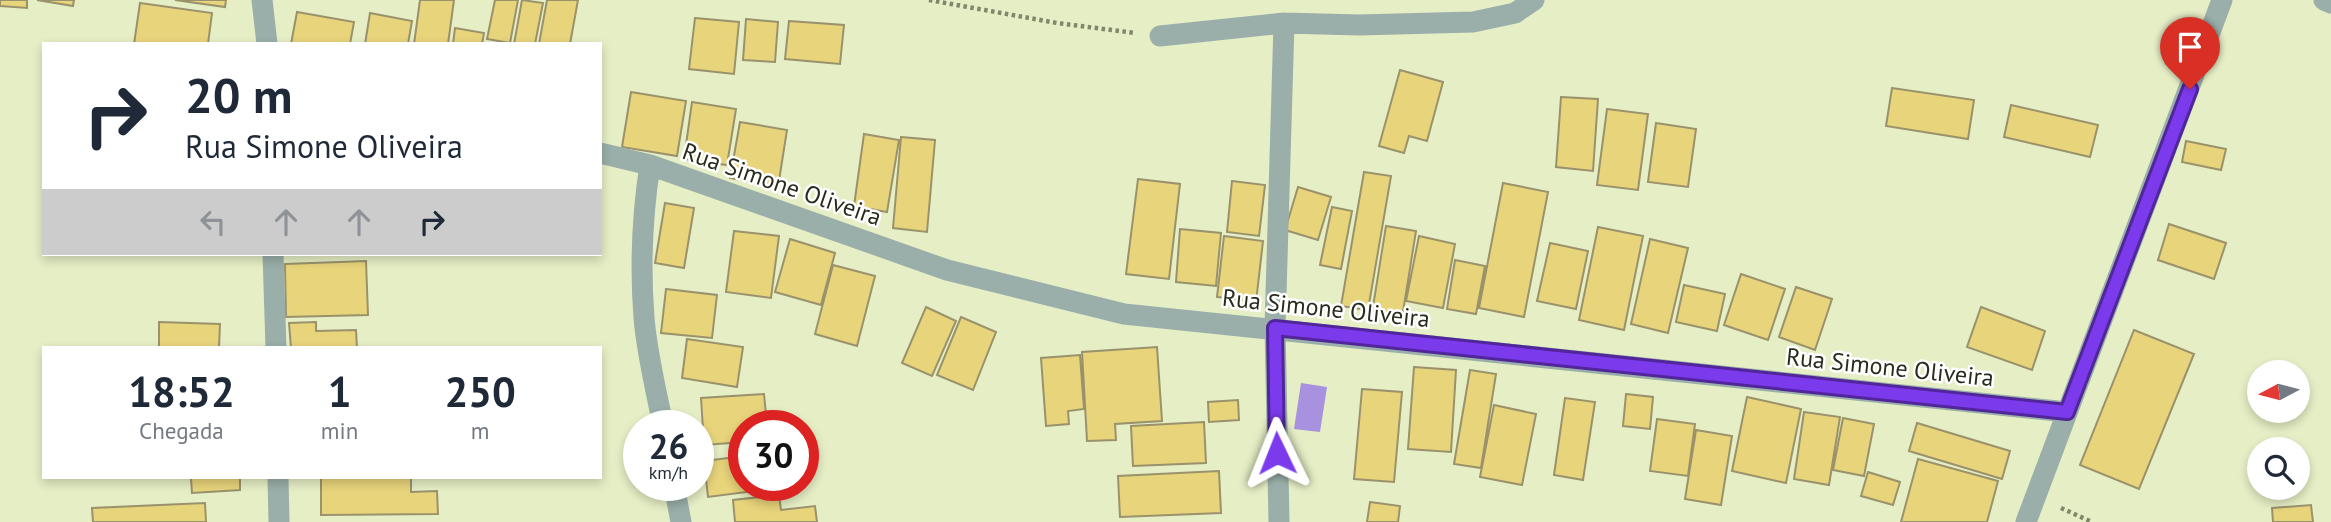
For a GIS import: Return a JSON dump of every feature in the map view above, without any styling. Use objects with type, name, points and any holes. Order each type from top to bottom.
[{"type":"street","points":[[262,0],[267,42]]},
{"type":"street","points":[[1160,36],[1284,23],[1359,26],[1473,22],[1515,13],[1534,0]]},
{"type":"street","points":[[2026,522],[2222,0]]},
{"type":"street","points":[[2324,0],[2331,3]]},
{"type":"street","points":[[1279,522],[1275,328],[1284,23]]},
{"type":"street","name":"Rua Simone Oliveira","points":[[602,153],[650,165],[947,270],[1124,314],[2067,412]]},
{"type":"street","points":[[650,165],[644,206],[641,275],[644,320],[660,410]]},
{"type":"street","points":[[274,256],[276,346]]},
{"type":"street","points":[[278,479],[279,522]]},
{"type":"street","points":[[677,501],[681,522]]},
{"type":"path","points":[[929,0],[1057,23],[1160,36]]},
{"type":"shaded area","points":[[1301,383],[1327,387],[1320,432],[1294,429]]},
{"type":"building","points":[[0,0],[27,0],[27,8],[0,6]]},
{"type":"building","points":[[37,0],[74,0],[73,6]]},
{"type":"building","points":[[175,0],[226,0],[225,7]]},
{"type":"building","points":[[420,0],[454,0],[448,42],[414,42]]},
{"type":"building","points":[[495,0],[518,0],[510,42],[487,39]]},
{"type":"building","points":[[522,0],[543,3],[535,42],[514,42]]},
{"type":"building","points":[[547,0],[578,0],[570,42],[539,42]]},
{"type":"building","points":[[140,3],[212,13],[208,42],[134,42]]},
{"type":"building","points":[[297,12],[354,22],[350,42],[291,42]]},
{"type":"building","points":[[370,13],[412,21],[408,42],[365,42]]},
{"type":"building","points":[[695,18],[739,22],[734,74],[689,69]]},
{"type":"building","points":[[746,19],[778,22],[775,62],[743,60]]},
{"type":"building","points":[[789,21],[844,25],[840,64],[785,59]]},
{"type":"building","points":[[455,28],[484,33],[482,42],[453,42]]},
{"type":"building","points":[[1400,70],[1443,82],[1427,141],[1409,136],[1404,153],[1379,146]]},
{"type":"building","points":[[1892,88],[1974,100],[1968,139],[1886,126]]},
{"type":"building","points":[[631,92],[686,101],[677,156],[622,147]]},
{"type":"building","points":[[1561,97],[1598,99],[1593,171],[1556,167]]},
{"type":"building","points":[[692,102],[736,109],[727,165],[684,159]]},
{"type":"building","points":[[2011,105],[2098,125],[2090,157],[2004,137]]},
{"type":"building","points":[[1607,109],[1648,114],[1638,190],[1597,185]]},
{"type":"building","points":[[740,122],[787,130],[778,187],[730,178]]},
{"type":"building","points":[[1656,123],[1696,129],[1688,187],[1648,182]]},
{"type":"building","points":[[864,134],[899,140],[887,212],[854,206]]},
{"type":"building","points":[[901,137],[935,140],[927,232],[893,228]]},
{"type":"building","points":[[2186,141],[2226,149],[2221,170],[2182,162]]},
{"type":"building","points":[[1364,172],[1391,176],[1368,310],[1341,306]]},
{"type":"building","points":[[1138,179],[1180,184],[1169,279],[1126,274]]},
{"type":"building","points":[[1232,181],[1265,185],[1259,236],[1227,232]]},
{"type":"building","points":[[1503,183],[1548,192],[1524,317],[1479,308]]},
{"type":"building","points":[[1298,187],[1331,197],[1318,240],[1285,230]]},
{"type":"building","points":[[665,203],[694,208],[684,268],[655,263]]},
{"type":"building","points":[[1332,207],[1352,211],[1341,269],[1320,265]]},
{"type":"building","points":[[2169,224],[2226,243],[2214,279],[2158,260]]},
{"type":"building","points":[[1386,226],[1416,231],[1402,318],[1372,313]]},
{"type":"building","points":[[1598,227],[1643,236],[1624,330],[1579,320]]},
{"type":"building","points":[[1180,229],[1221,233],[1216,286],[1176,282]]},
{"type":"building","points":[[734,231],[779,236],[771,298],[726,292]]},
{"type":"building","points":[[1224,236],[1263,241],[1256,302],[1217,297]]},
{"type":"building","points":[[1419,236],[1455,244],[1443,308],[1406,301]]},
{"type":"building","points":[[790,239],[835,253],[821,305],[775,292]]},
{"type":"building","points":[[1650,239],[1688,248],[1668,333],[1631,324]]},
{"type":"building","points":[[1550,243],[1588,251],[1576,309],[1537,301]]},
{"type":"building","points":[[1455,260],[1485,266],[1476,314],[1447,309]]},
{"type":"building","points":[[366,261],[368,315],[286,317],[285,264]]},
{"type":"building","points":[[833,265],[875,276],[857,346],[815,334]]},
{"type":"building","points":[[1741,274],[1785,289],[1768,340],[1724,325]]},
{"type":"building","points":[[1684,285],[1725,294],[1717,331],[1676,322]]},
{"type":"building","points":[[1796,287],[1832,299],[1815,350],[1779,337]]},
{"type":"building","points":[[666,289],[717,295],[712,338],[661,333]]},
{"type":"building","points":[[926,307],[956,321],[932,376],[902,363]]},
{"type":"building","points":[[1981,307],[2045,331],[2032,370],[1967,347]]},
{"type":"building","points":[[961,317],[996,332],[973,390],[937,375]]},
{"type":"building","points":[[159,322],[220,324],[219,346],[159,346]]},
{"type":"building","points":[[316,322],[316,331],[356,330],[357,346],[291,346],[289,323]]},
{"type":"building","points":[[2134,330],[2194,354],[2139,489],[2080,465]]},
{"type":"building","points":[[687,339],[743,347],[737,387],[682,378]]},
{"type":"building","points":[[1157,347],[1162,421],[1115,424],[1116,440],[1087,441],[1082,352]]},
{"type":"building","points":[[1080,355],[1084,409],[1068,411],[1069,424],[1046,426],[1041,358]]},
{"type":"building","points":[[1414,367],[1456,370],[1451,452],[1408,449]]},
{"type":"building","points":[[1470,370],[1496,374],[1481,468],[1454,464]]},
{"type":"building","points":[[1362,389],[1402,392],[1394,482],[1354,479]]},
{"type":"building","points":[[764,394],[766,410],[728,410],[728,443],[714,444],[714,410],[702,410],[701,398]]},
{"type":"building","points":[[1626,394],[1653,397],[1650,429],[1623,426]]},
{"type":"building","points":[[1747,397],[1801,409],[1786,483],[1732,471]]},
{"type":"building","points":[[1565,398],[1595,402],[1583,480],[1554,475]]},
{"type":"building","points":[[1238,400],[1239,420],[1209,422],[1208,402]]},
{"type":"building","points":[[1494,405],[1536,414],[1522,485],[1480,477]]},
{"type":"building","points":[[1804,412],[1840,417],[1829,485],[1794,479]]},
{"type":"building","points":[[1843,418],[1874,424],[1864,476],[1833,470]]},
{"type":"building","points":[[1657,419],[1695,424],[1688,476],[1650,471]]},
{"type":"building","points":[[1204,422],[1206,463],[1133,466],[1131,426]]},
{"type":"building","points":[[1917,423],[2010,451],[2002,479],[1909,451]]},
{"type":"building","points":[[1696,430],[1732,436],[1721,505],[1685,499]]},
{"type":"building","points":[[728,458],[728,494],[714,496],[714,460]]},
{"type":"building","points":[[1918,459],[1998,481],[1987,522],[1901,522]]},
{"type":"building","points":[[1219,471],[1221,513],[1120,517],[1118,476]]},
{"type":"building","points":[[1868,472],[1900,482],[1893,505],[1861,496]]},
{"type":"building","points":[[191,479],[240,479],[240,490],[192,493]]},
{"type":"building","points":[[321,479],[411,479],[411,492],[437,491],[438,514],[321,515]]},
{"type":"building","points":[[733,501],[780,501],[781,510],[815,506],[817,522],[735,522]]},
{"type":"building","points":[[1370,502],[1400,506],[1398,522],[1367,522]]},
{"type":"building","points":[[205,503],[206,522],[93,522],[92,508]]},
{"type":"building","points":[[2311,505],[2313,522],[2273,522],[2272,508]]},
{"type":"route","points":[[1277,453],[1275,328],[2067,412],[2190,89]]}]
